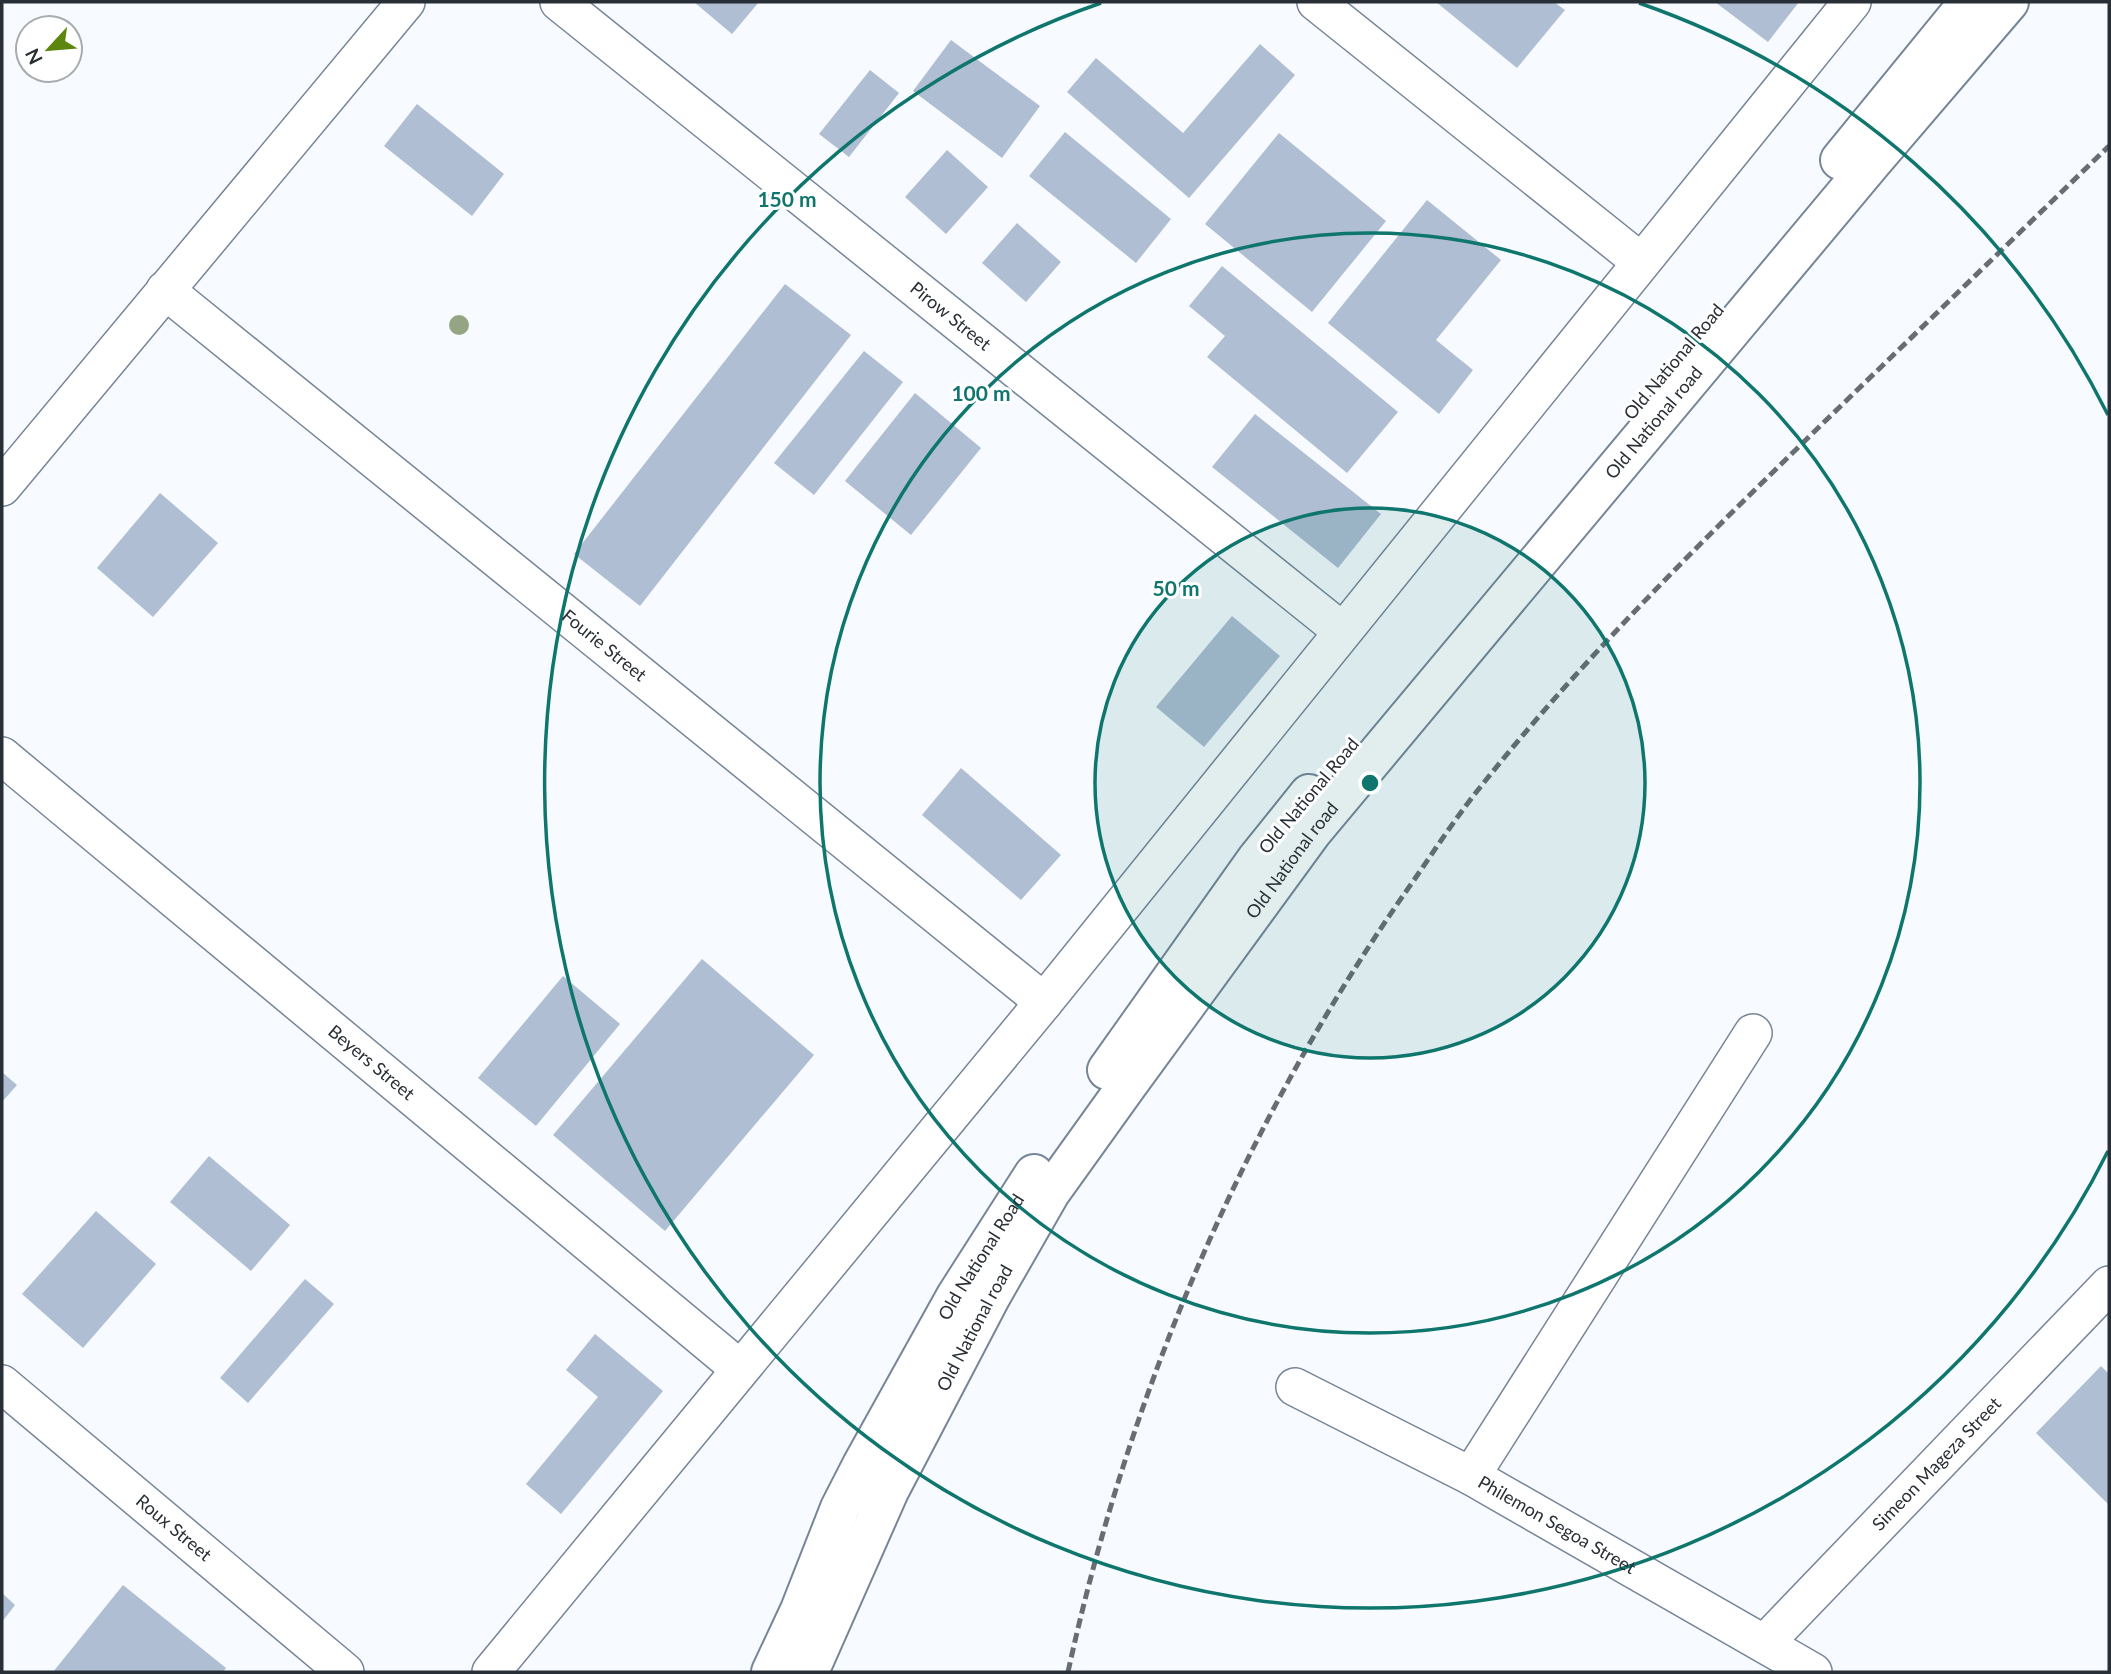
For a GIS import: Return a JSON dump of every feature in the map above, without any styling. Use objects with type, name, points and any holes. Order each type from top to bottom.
[{"type":"main road","name":"Old National Road","points":[[771,1672],[800,1610],[840,1508],[950,1308],[1026,1184],[1151,1005],[1285,823],[1730,295],[1969,2]]},
{"type":"main road","name":"Old National road","points":[[809,1672],[889,1491],[991,1296],[1050,1193],[1126,1087],[1312,832],[2009,2]]},
{"type":"street","points":[[2,487],[406,2]]},
{"type":"street","name":"Pirow Street","points":[[559,2],[1342,631]]},
{"type":"street","points":[[1316,2],[1641,262]]},
{"type":"street","points":[[491,1672],[1044,1002],[1852,2]]},
{"type":"street","name":"Fourie Street","points":[[165,290],[1044,1002]]},
{"type":"street","name":"Beyers Street","points":[[2,757],[740,1368]]},
{"type":"street","points":[[1471,1476],[1753,1033]]},
{"type":"street","name":"Simeon Mageza Street","points":[[1765,1643],[2108,1288]]},
{"type":"street","name":"Roux Street","points":[[2,1384],[345,1672]]},
{"type":"street","name":"Philemon Segoa Street","points":[[1295,1387],[1471,1476],[1813,1672]]},
{"type":"building","points":[[694,2],[759,2],[732,34]]},
{"type":"building","points":[[1436,2],[1554,2],[1565,10],[1517,68]]},
{"type":"building","points":[[1715,2],[1799,2],[1768,42]]},
{"type":"building","points":[[951,40],[1040,106],[1002,158],[913,91]]},
{"type":"building","points":[[1260,44],[1295,75],[1189,198],[1067,92],[1096,58],[1183,133]]},
{"type":"building","points":[[870,70],[899,93],[849,157],[819,134]]},
{"type":"building","points":[[417,104],[504,174],[472,216],[384,146]]},
{"type":"building","points":[[1065,132],[1171,219],[1136,263],[1029,176]]},
{"type":"building","points":[[1279,133],[1386,221],[1312,312],[1205,224]]},
{"type":"building","points":[[947,150],[988,187],[946,234],[905,197]]},
{"type":"building","points":[[1427,200],[1501,260],[1436,340],[1473,370],[1439,414],[1328,323]]},
{"type":"building","points":[[1017,223],[1061,262],[1026,302],[982,263]]},
{"type":"building","points":[[1222,266],[1398,412],[1347,473],[1207,357],[1225,336],[1189,306]]},
{"type":"building","points":[[785,284],[851,335],[640,606],[574,554]]},
{"type":"building","points":[[864,351],[903,382],[814,495],[774,463]]},
{"type":"building","points":[[915,393],[981,448],[911,535],[845,481]]},
{"type":"building","points":[[1255,414],[1381,514],[1338,568],[1212,467]]},
{"type":"building","points":[[160,493],[218,543],[153,617],[97,568]]},
{"type":"building","points":[[1232,616],[1280,656],[1204,747],[1156,707]]},
{"type":"building","points":[[961,768],[1061,855],[1021,900],[922,815]]},
{"type":"building","points":[[702,959],[814,1055],[665,1231],[553,1135]]},
{"type":"building","points":[[563,976],[620,1024],[536,1126],[478,1078]]},
{"type":"building","points":[[2,1072],[17,1085],[2,1102]]},
{"type":"building","points":[[209,1156],[290,1225],[251,1271],[170,1202]]},
{"type":"building","points":[[96,1211],[156,1264],[83,1348],[22,1294]]},
{"type":"building","points":[[305,1279],[334,1304],[248,1403],[220,1378]]},
{"type":"building","points":[[595,1334],[663,1391],[561,1514],[526,1484],[598,1397],[566,1370]]},
{"type":"building","points":[[2101,1366],[2109,1374],[2109,1505],[2036,1433]]},
{"type":"building","points":[[123,1585],[226,1668],[223,1672],[53,1672]]},
{"type":"building","points":[[2,1593],[15,1605],[2,1622]]},
{"type":"railway","points":[[1068,1672],[1094,1566],[1125,1462],[1160,1359],[1201,1259],[1247,1160],[1298,1064],[1353,971],[1414,880],[1466,805],[1514,746],[1639,606],[2109,146]]}]
